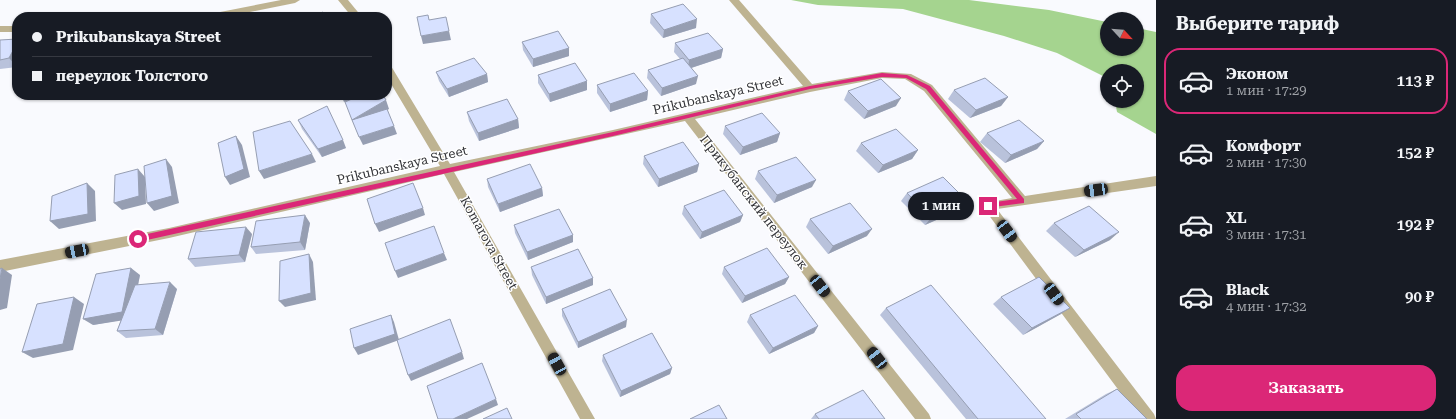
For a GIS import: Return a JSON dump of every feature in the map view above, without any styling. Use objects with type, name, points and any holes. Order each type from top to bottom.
[{"type":"street","points":[[235,12],[295,0]]},
{"type":"street","points":[[343,0],[353,12]]},
{"type":"street","points":[[734,0],[810,88]]},
{"type":"street","points":[[0,29],[12,29]]},
{"type":"street","name":"Prikubanskaya Street","points":[[0,266],[169,233],[810,88],[882,75],[907,76],[928,88],[1022,201]]},
{"type":"street","name":"Komarova Street","points":[[392,76],[447,169],[588,419]]},
{"type":"street","name":"Прикубанский переулок","points":[[687,116],[924,419]]},
{"type":"street","points":[[1150,419],[988,206],[1156,181]]},
{"type":"green space","points":[[791,0],[969,0],[1049,10],[1100,21],[1100,56],[1144,56],[1144,29],[1156,32],[1156,134],[1117,112],[1116,108],[1144,108],[1144,64],[1100,64],[1100,74],[1057,53],[1004,36],[903,9],[818,5]]},
{"type":"building","points":[[683,4],[697,19],[664,30],[651,14]]},
{"type":"building","points":[[428,15],[429,20],[446,17],[449,31],[421,36],[417,17]]},
{"type":"building","points":[[558,31],[569,48],[533,59],[522,42]]},
{"type":"building","points":[[708,33],[723,49],[689,60],[675,43]]},
{"type":"building","points":[[12,39],[12,52],[9,58],[0,60],[0,40]]},
{"type":"building","points":[[474,58],[487,74],[447,89],[436,72]]},
{"type":"building","points":[[683,58],[698,76],[662,88],[648,70]]},
{"type":"building","points":[[575,63],[587,81],[549,94],[538,75]]},
{"type":"building","points":[[634,73],[648,91],[610,104],[597,85]]},
{"type":"building","points":[[985,78],[1008,97],[976,110],[954,90]]},
{"type":"building","points":[[881,79],[901,98],[868,111],[848,91]]},
{"type":"building","points":[[507,99],[518,119],[478,133],[467,112]]},
{"type":"building","points":[[350,100],[386,100],[352,120],[345,102]]},
{"type":"building","points":[[327,106],[343,140],[318,149],[298,120]]},
{"type":"building","points":[[387,109],[394,126],[359,137],[352,120]]},
{"type":"building","points":[[762,113],[780,133],[743,147],[725,126]]},
{"type":"building","points":[[1019,120],[1044,141],[1011,155],[987,133]]},
{"type":"building","points":[[290,121],[312,154],[259,171],[253,132]]},
{"type":"building","points":[[896,129],[918,150],[883,165],[861,143]]},
{"type":"building","points":[[236,136],[244,169],[225,177],[218,143]]},
{"type":"building","points":[[683,142],[699,164],[659,179],[644,156]]},
{"type":"building","points":[[796,157],[816,180],[777,195],[758,171]]},
{"type":"building","points":[[166,159],[172,196],[147,203],[144,166]]},
{"type":"building","points":[[530,164],[542,188],[498,204],[487,179]]},
{"type":"building","points":[[138,169],[139,196],[114,203],[115,175]]},
{"type":"building","points":[[943,177],[968,202],[931,218],[907,193]]},
{"type":"building","points":[[87,183],[88,214],[50,221],[52,196]]},
{"type":"building","points":[[413,183],[423,208],[375,224],[367,199]]},
{"type":"building","points":[[724,190],[743,215],[702,232],[684,206]]},
{"type":"building","points":[[850,203],[872,229],[833,246],[810,219]]},
{"type":"building","points":[[1089,206],[1119,232],[1084,250],[1054,223]]},
{"type":"building","points":[[559,209],[573,235],[527,252],[514,225]]},
{"type":"building","points":[[305,215],[300,242],[251,247],[256,221]]},
{"type":"building","points":[[434,226],[444,253],[395,271],[385,243]]},
{"type":"building","points":[[246,227],[239,255],[188,259],[196,232]]},
{"type":"building","points":[[767,248],[789,277],[745,296],[724,267]]},
{"type":"building","points":[[578,249],[593,278],[546,297],[531,267]]},
{"type":"building","points":[[309,254],[311,293],[279,301],[280,261]]},
{"type":"building","points":[[131,268],[122,312],[83,319],[96,274]]},
{"type":"building","points":[[1039,277],[1070,308],[1032,328],[1001,297]]},
{"type":"building","points":[[170,282],[155,329],[117,331],[135,285]]},
{"type":"building","points":[[931,285],[1046,419],[978,419],[886,308]]},
{"type":"building","points":[[610,289],[627,320],[578,342],[562,309]]},
{"type":"building","points":[[795,295],[818,326],[773,348],[750,315]]},
{"type":"building","points":[[74,297],[63,344],[22,352],[37,304]]},
{"type":"building","points":[[391,315],[395,334],[354,348],[350,329]]},
{"type":"building","points":[[450,319],[462,352],[408,375],[397,340]]},
{"type":"building","points":[[652,333],[672,368],[621,391],[603,355]]},
{"type":"building","points":[[482,363],[496,399],[453,419],[438,419],[427,386]]},
{"type":"building","points":[[1117,389],[1147,419],[1081,419],[1076,414]]},
{"type":"building","points":[[863,390],[885,419],[819,419],[815,414]]},
{"type":"building","points":[[719,405],[727,419],[690,419]]},
{"type":"building","points":[[507,408],[512,419],[483,419]]},
{"type":"route","points":[[138,239],[447,169],[613,134],[810,88],[882,75],[907,76],[928,88],[1022,201],[988,206]]}]
